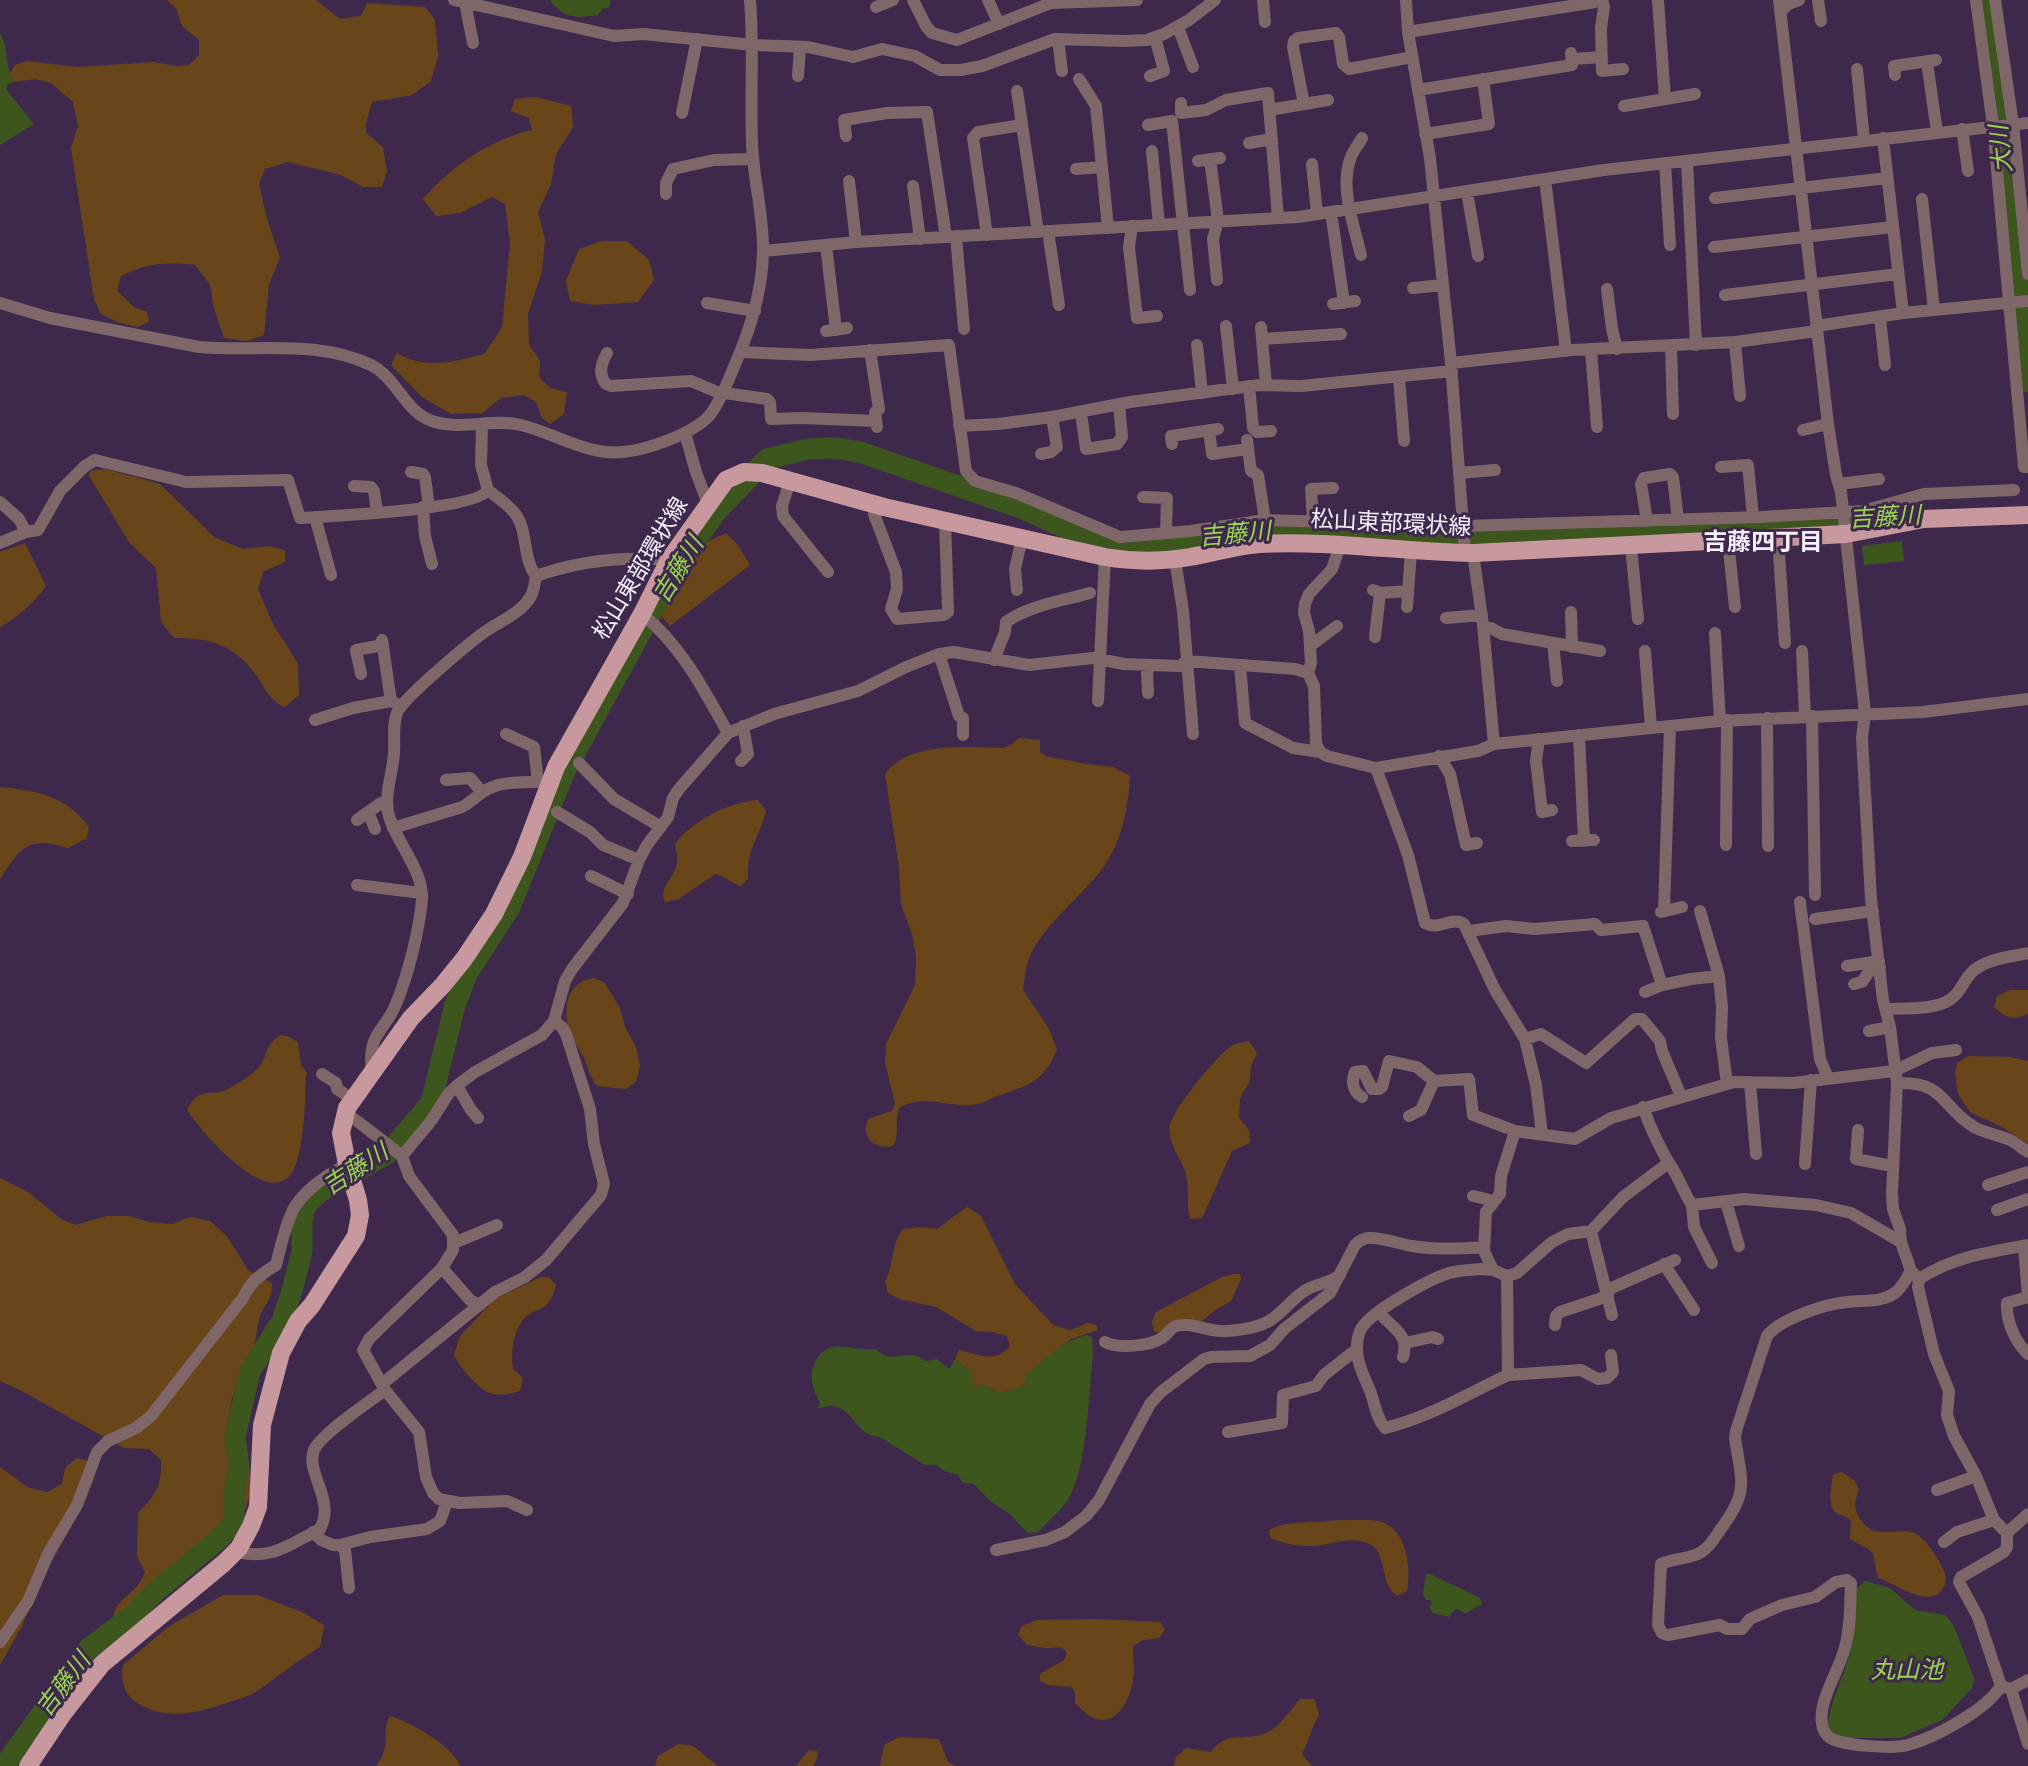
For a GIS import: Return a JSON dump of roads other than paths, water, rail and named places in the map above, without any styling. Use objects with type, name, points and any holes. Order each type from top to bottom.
[{"type":"main road","name":"松山東部環状線","points":[[349,1105],[411,1018],[464,959],[494,914],[522,858],[544,782],[647,619],[669,560],[726,480],[753,472],[875,505],[1105,557],[1140,562],[1175,559],[1256,544],[1293,543],[1468,552],[1631,546],[1778,538],[1845,523],[2028,515]]},
{"type":"main road","points":[[28,1766],[69,1705],[102,1664],[235,1552],[251,1527],[258,1507],[262,1425],[281,1353],[298,1321],[312,1305],[356,1236],[360,1215],[341,1133],[349,1105]]},
{"type":"street","points":[[0,303],[50,318],[199,347],[293,347],[342,355],[372,366],[384,374],[417,413],[429,421],[444,425],[509,423],[609,453],[636,450],[685,433],[709,415],[723,392],[755,311],[764,251],[752,159],[753,45],[750,0]]},
{"type":"street","points":[[876,7],[893,0]]},
{"type":"street","points":[[913,0],[932,33],[957,40],[999,24],[1031,5],[1067,1],[1136,0]]},
{"type":"street","points":[[988,0],[999,24]]},
{"type":"street","points":[[473,43],[458,1],[484,3],[614,36],[643,34],[800,47],[853,57],[882,49],[915,56],[940,70],[961,70],[982,66],[1058,39],[1136,41],[1155,37],[1178,27],[1214,0]]},
{"type":"street","points":[[1263,0],[1265,22]]},
{"type":"street","points":[[1406,0],[1408,33],[1433,197],[1452,367],[1463,529],[1482,615],[1494,744]]},
{"type":"street","points":[[1408,33],[1600,0],[1604,7],[1601,28],[1602,71],[1623,69]]},
{"type":"street","points":[[1658,0],[1665,99]]},
{"type":"street","points":[[1799,0],[1780,5],[1816,329],[1828,424],[1845,523],[1865,713],[1862,738],[1873,911],[1895,1077],[1892,1166],[1894,1209],[1901,1242],[1919,1287],[1934,1354],[1950,1391],[1947,1415],[1954,1436],[1976,1476],[1994,1520],[2007,1533],[2007,1547],[2004,1552],[1961,1577],[1959,1582],[1978,1617],[2028,1744]]},
{"type":"street","points":[[1818,0],[1821,21]]},
{"type":"street","points":[[1976,0],[2020,302],[2026,467]]},
{"type":"street","points":[[1996,0],[2025,213],[2028,274]]},
{"type":"street","points":[[1178,27],[1193,67]]},
{"type":"street","points":[[1304,104],[1293,47],[1298,38],[1336,33],[1343,64],[1349,69],[1412,57]]},
{"type":"street","points":[[1150,76],[1164,71],[1155,37]]},
{"type":"street","points":[[682,113],[697,39]]},
{"type":"street","points":[[1058,39],[1062,71]]},
{"type":"street","points":[[799,76],[800,47]]},
{"type":"street","points":[[1418,90],[1572,65],[1571,56],[1602,57]]},
{"type":"street","points":[[1895,75],[1894,66],[1932,61],[1937,132]]},
{"type":"street","points":[[1857,69],[1864,140]]},
{"type":"street","points":[[1079,79],[1096,106],[1108,228]]},
{"type":"street","points":[[1425,134],[1489,124],[1483,79]]},
{"type":"street","points":[[1017,91],[1051,285],[1059,305]]},
{"type":"street","points":[[1181,103],[1181,113],[1206,110],[1226,100],[1268,93],[1278,218]]},
{"type":"street","points":[[1623,106],[1695,94]]},
{"type":"street","points":[[1269,110],[1328,100]]},
{"type":"street","points":[[846,136],[844,120],[887,113],[927,112],[935,130],[964,330]]},
{"type":"street","points":[[1156,120],[1172,121],[1190,290]]},
{"type":"street","points":[[764,251],[856,242],[1278,218],[1665,163],[2028,122]]},
{"type":"street","points":[[988,235],[974,138],[978,132],[1022,125]]},
{"type":"street","points":[[1962,129],[1968,171]]},
{"type":"street","points":[[1361,255],[1347,194],[1351,157],[1363,138]]},
{"type":"street","points":[[1883,138],[1903,313]]},
{"type":"street","points":[[1249,142],[1272,139]]},
{"type":"street","points":[[1152,151],[1159,225]]},
{"type":"street","points":[[666,194],[666,183],[673,169],[714,160],[752,159]]},
{"type":"street","points":[[1209,159],[1218,221],[1213,239],[1217,280]]},
{"type":"street","points":[[1687,161],[1696,345]]},
{"type":"street","points":[[1312,163],[1317,214]]},
{"type":"street","points":[[1665,163],[1670,245]]},
{"type":"street","points":[[1076,169],[1102,167]]},
{"type":"street","points":[[1715,198],[1887,178]]},
{"type":"street","points":[[1545,180],[1566,351]]},
{"type":"street","points":[[913,186],[920,239]]},
{"type":"street","points":[[847,187],[856,242]]},
{"type":"street","points":[[1467,192],[1478,256]]},
{"type":"street","points":[[1922,199],[1934,262],[1934,310]]},
{"type":"street","points":[[1331,212],[1344,303]]},
{"type":"street","points":[[1132,226],[1129,247],[1136,318],[1157,316]]},
{"type":"street","points":[[1714,247],[1893,228]]},
{"type":"street","points":[[826,245],[836,330]]},
{"type":"street","points":[[1725,295],[1898,274]]},
{"type":"street","points":[[1413,288],[1443,285]]},
{"type":"street","points":[[1607,289],[1617,349]]},
{"type":"street","points":[[960,426],[1081,413],[1249,386],[1301,386],[1399,377],[1566,351],[1734,342],[1903,313],[2020,302]]},
{"type":"street","points":[[707,303],[755,311]]},
{"type":"street","points":[[1880,317],[1885,365]]},
{"type":"street","points":[[1226,327],[1233,388]]},
{"type":"street","points":[[1266,385],[1262,333],[1341,334]]},
{"type":"street","points":[[1734,342],[1740,397]]},
{"type":"street","points":[[740,352],[810,355],[949,345],[967,471],[975,481],[1016,493],[1120,537],[1265,520],[1463,529],[1753,517],[1845,523],[1863,510],[1924,494],[2014,490]]},
{"type":"street","points":[[1197,345],[1202,393]]},
{"type":"street","points":[[1675,346],[1677,412]]},
{"type":"street","points":[[607,353],[602,362],[601,373],[606,384],[611,386],[691,381],[723,392],[768,399],[771,419],[802,418],[877,424],[875,412],[879,409],[870,350]]},
{"type":"street","points":[[1591,350],[1597,427]]},
{"type":"street","points":[[1399,377],[1404,441]]},
{"type":"street","points":[[1249,386],[1253,428],[1257,432],[1271,431]]},
{"type":"street","points":[[1081,413],[1086,449],[1117,444],[1122,438],[1119,405]]},
{"type":"street","points":[[1041,454],[1057,447],[1052,417]]},
{"type":"street","points":[[315,720],[353,708],[396,704],[486,630],[524,605],[531,596],[536,576],[526,551],[520,521],[488,490],[481,465],[482,424]]},
{"type":"street","points":[[1803,430],[1828,424]]},
{"type":"street","points":[[1172,444],[1171,436],[1213,430],[1212,454],[1247,445],[1251,471],[1258,475],[1265,520]]},
{"type":"street","points":[[685,433],[708,504]]},
{"type":"street","points":[[0,543],[38,530],[60,491],[85,466],[95,460],[186,482],[288,480],[300,518],[426,507],[476,499],[485,495],[488,490]]},
{"type":"street","points":[[1721,467],[1748,465],[1753,517]]},
{"type":"street","points":[[1459,473],[1495,470]]},
{"type":"street","points":[[411,472],[423,474],[425,477],[425,536],[432,564]]},
{"type":"street","points":[[1654,543],[1641,484],[1644,478],[1664,473],[1673,477],[1678,520]]},
{"type":"street","points":[[1839,484],[1879,479]]},
{"type":"street","points":[[790,481],[782,506],[783,516],[828,567]]},
{"type":"street","points":[[355,486],[371,487],[377,512]]},
{"type":"street","points":[[1313,521],[1311,489],[1333,488]]},
{"type":"street","points":[[1143,497],[1167,498],[1166,533]]},
{"type":"street","points":[[0,502],[19,519],[26,532]]},
{"type":"street","points":[[875,505],[874,514],[896,572],[897,589],[891,609],[897,619],[944,615],[948,612],[945,521]]},
{"type":"street","points":[[316,517],[331,575]]},
{"type":"street","points":[[1017,590],[1015,569],[1022,538]]},
{"type":"street","points":[[1778,538],[1785,643]]},
{"type":"street","points":[[1728,541],[1735,607]]},
{"type":"street","points":[[308,551],[322,546]]},
{"type":"street","points":[[1320,752],[1316,744],[1314,686],[1308,673],[1311,663],[1310,646],[1304,613],[1310,594],[1332,569],[1340,546]]},
{"type":"street","points":[[1631,546],[1638,619]]},
{"type":"street","points":[[1407,607],[1411,551]]},
{"type":"street","points":[[536,576],[570,565],[633,556],[669,560]]},
{"type":"street","points":[[1098,701],[1105,557]]},
{"type":"street","points":[[1175,559],[1183,611],[1193,734]]},
{"type":"street","points":[[1375,637],[1376,592],[1408,591]]},
{"type":"street","points":[[994,660],[1006,622],[1015,615],[1090,593]]},
{"type":"street","points":[[1571,612],[1572,647]]},
{"type":"street","points":[[1446,618],[1482,615]]},
{"type":"street","points":[[647,619],[674,646],[706,692],[729,733]]},
{"type":"street","points":[[1310,646],[1337,626]]},
{"type":"street","points":[[1483,629],[1491,628],[1502,634],[1600,651]]},
{"type":"street","points":[[1715,633],[1723,720],[1726,845]]},
{"type":"street","points":[[361,674],[356,650],[383,643],[396,704],[393,761],[387,802],[393,828],[420,883],[421,893],[414,938],[399,996],[369,1051],[372,1071]]},
{"type":"street","points":[[1553,643],[1558,681]]},
{"type":"street","points":[[1645,651],[1651,728]]},
{"type":"street","points":[[0,1642],[28,1601],[49,1552],[78,1505],[97,1452],[108,1441],[136,1428],[151,1416],[243,1298],[250,1284],[260,1274],[276,1265],[283,1236],[293,1210],[302,1197],[349,1170],[394,1150],[457,1086],[475,1072],[542,1035],[554,1021],[565,981],[628,894],[639,860],[668,817],[678,789],[729,733],[775,714],[859,691],[906,667],[939,654],[954,652],[1029,665],[1093,658],[1124,664],[1180,666],[1187,660],[1295,669],[1308,673]]},
{"type":"street","points":[[1802,652],[1808,716],[1815,895]]},
{"type":"street","points":[[939,654],[959,716],[963,718],[963,735]]},
{"type":"street","points":[[1147,693],[1149,665]]},
{"type":"street","points":[[1240,665],[1245,723],[1293,748],[1320,752],[1376,768],[1478,751],[1494,744],[1579,735],[1723,720],[1923,712],[2028,699]]},
{"type":"street","points":[[1767,718],[1768,846]]},
{"type":"street","points":[[741,761],[748,754],[743,726]]},
{"type":"street","points":[[1670,726],[1662,911],[1682,907]]},
{"type":"street","points":[[393,828],[462,807],[482,792],[498,785],[544,782],[534,747],[506,734]]},
{"type":"street","points":[[1579,735],[1583,841]]},
{"type":"street","points":[[1539,740],[1536,761],[1542,812],[1552,810]]},
{"type":"street","points":[[1439,757],[1450,774],[1466,845],[1477,843]]},
{"type":"street","points":[[579,763],[614,799],[662,827]]},
{"type":"street","points":[[1376,768],[1408,855],[1425,923],[1435,926],[1460,921],[1469,931],[1495,990],[1525,1040],[1536,1085],[1542,1134]]},
{"type":"street","points":[[446,780],[470,778],[482,792]]},
{"type":"street","points":[[375,829],[362,816],[387,802]]},
{"type":"street","points":[[557,811],[590,831],[603,845],[639,860]]},
{"type":"street","points":[[591,876],[628,894]]},
{"type":"street","points":[[357,886],[421,893]]},
{"type":"street","points":[[1800,902],[1820,1059],[1828,1078]]},
{"type":"street","points":[[1700,911],[1719,976],[1721,1038],[1727,1084]]},
{"type":"street","points":[[1815,919],[1873,911]]},
{"type":"street","points":[[1469,931],[1506,926],[1534,929],[1595,924],[1601,930],[1643,926],[1662,985]]},
{"type":"street","points":[[1886,1009],[1929,1007],[1944,1003],[1955,997],[1970,974],[1981,965],[2028,953]]},
{"type":"street","points":[[1847,967],[1879,965]]},
{"type":"street","points":[[1854,984],[1862,982],[1871,969],[1879,965]]},
{"type":"street","points":[[1645,992],[1662,985],[1719,976]]},
{"type":"street","points":[[1525,1040],[1541,1034],[1586,1063],[1635,1019],[1642,1019],[1660,1041],[1681,1096]]},
{"type":"street","points":[[235,1552],[267,1555],[320,1529],[326,1511],[312,1459],[314,1450],[495,1292],[525,1277],[546,1260],[601,1195],[604,1184],[594,1144],[590,1109],[566,1034],[554,1021]]},
{"type":"street","points":[[1868,1031],[1890,1027]]},
{"type":"street","points":[[1895,1077],[1932,1053],[1956,1050]]},
{"type":"street","points":[[1362,1097],[1353,1086],[1355,1072],[1363,1070],[1372,1088],[1380,1089],[1389,1061],[1416,1067],[1434,1081],[1469,1079],[1473,1115],[1515,1130],[1575,1139],[1611,1118],[1727,1084],[1895,1077],[1930,1087],[1944,1098],[1964,1121],[1978,1129],[2011,1140],[2028,1152]]},
{"type":"street","points":[[322,1074],[336,1083],[337,1089],[349,1105],[394,1150],[409,1176],[450,1230],[454,1243],[448,1261],[442,1268],[365,1344],[363,1350],[366,1358],[383,1387],[419,1432],[429,1485],[439,1499],[447,1502],[507,1501],[527,1510]]},
{"type":"street","points":[[1805,1164],[1811,1080]]},
{"type":"street","points":[[1409,1116],[1421,1110],[1434,1081]]},
{"type":"street","points":[[1750,1083],[1756,1154]]},
{"type":"street","points":[[457,1086],[478,1118]]},
{"type":"street","points":[[1643,1107],[1667,1164],[1692,1205],[1694,1227],[1712,1263]]},
{"type":"street","points":[[1493,1270],[1486,1260],[1484,1247],[1486,1212],[1500,1194],[1501,1176],[1515,1130]]},
{"type":"street","points":[[1858,1130],[1856,1159],[1892,1166]]},
{"type":"street","points":[[1611,1356],[1613,1372],[1606,1378],[1598,1379],[1581,1370],[1508,1375],[1470,1392],[1436,1412],[1385,1428],[1379,1421],[1362,1375],[1357,1349],[1362,1326],[1422,1284],[1450,1273],[1493,1270],[1507,1276],[1517,1273],[1552,1242],[1568,1234],[1591,1231],[1623,1197],[1667,1164]]},
{"type":"street","points":[[1988,1185],[2028,1172]]},
{"type":"street","points":[[1474,1196],[1494,1201]]},
{"type":"street","points":[[1692,1205],[1744,1199],[1816,1205],[1851,1213],[1901,1242]]},
{"type":"street","points":[[1997,1210],[2028,1199]]},
{"type":"street","points":[[1726,1202],[1740,1246]]},
{"type":"street","points":[[454,1243],[497,1225]]},
{"type":"street","points":[[1591,1231],[1612,1315]]},
{"type":"street","points":[[996,1550],[1046,1540],[1077,1524],[1099,1500],[1156,1396],[1204,1359],[1259,1353],[1330,1293],[1355,1245],[1367,1238],[1441,1249],[1484,1247]]},
{"type":"street","points":[[2028,1354],[2018,1343],[2007,1310],[2007,1303],[2028,1297],[2026,1245],[1957,1259],[1915,1275],[1893,1295],[1881,1299],[1834,1304],[1778,1324],[1766,1336],[1736,1431],[1742,1488],[1740,1498],[1735,1510],[1706,1549],[1661,1564],[1658,1625],[1662,1633],[1668,1635],[1720,1625],[1737,1631],[1757,1615],[1782,1605],[1815,1598],[1836,1582],[1847,1580],[1851,1583],[1845,1650],[1821,1722],[1830,1738],[1845,1744],[1906,1746],[1959,1722],[2006,1687],[2028,1679]]},
{"type":"street","points":[[1555,1325],[1556,1316],[1560,1312],[1608,1293],[1670,1262],[1694,1310]]},
{"type":"street","points":[[442,1268],[470,1300],[480,1305]]},
{"type":"street","points":[[1105,1342],[1114,1347],[1154,1342],[1175,1327],[1184,1325],[1216,1332],[1254,1327],[1268,1322],[1285,1305],[1309,1288],[1329,1283],[1340,1275]]},
{"type":"street","points":[[1507,1276],[1508,1375]]},
{"type":"street","points":[[1379,1312],[1385,1321],[1400,1332],[1404,1350],[1432,1337],[1438,1339]]},
{"type":"street","points":[[1228,1432],[1282,1423],[1283,1395],[1316,1386],[1324,1375],[1357,1349]]},
{"type":"street","points":[[1937,1490],[1976,1476]]},
{"type":"street","points":[[313,1532],[321,1540],[340,1545],[370,1537],[433,1528],[440,1521],[447,1502]]},
{"type":"street","points":[[2007,1533],[2028,1514]]},
{"type":"street","points":[[1944,1542],[1957,1532],[1994,1520]]},
{"type":"street","points":[[340,1545],[345,1550],[349,1588]]},
{"type":"water","points":[[550,0],[610,0],[610,7],[602,9],[598,15],[577,17],[560,11]]},
{"type":"water","points":[[0,34],[14,82],[8,84],[6,89],[34,124],[0,145]]},
{"type":"water","points":[[1902,541],[1904,561],[1864,565],[1862,546]]},
{"type":"water","points":[[1087,1335],[1092,1337],[1093,1354],[1086,1429],[1079,1469],[1068,1500],[1038,1532],[1028,1533],[974,1484],[963,1483],[958,1475],[944,1471],[937,1465],[925,1465],[880,1437],[872,1436],[841,1409],[832,1406],[818,1408],[820,1402],[812,1384],[814,1365],[820,1355],[840,1346],[876,1349],[882,1354],[894,1357],[912,1355],[926,1361],[937,1359],[949,1369],[955,1359],[971,1372],[971,1383],[976,1387],[981,1384],[1001,1393],[1021,1387],[1026,1382],[1026,1375],[1047,1357],[1062,1346]]},
{"type":"water","points":[[1426,1574],[1480,1598],[1482,1604],[1466,1613],[1456,1609],[1450,1617],[1433,1613],[1429,1606],[1432,1604],[1430,1600],[1426,1600],[1423,1594]]},
{"type":"water","name":"丸山池","points":[[1866,1581],[1890,1588],[1915,1610],[1945,1615],[1953,1624],[1974,1678],[1972,1688],[1942,1720],[1900,1738],[1841,1738],[1828,1729],[1832,1705],[1851,1647],[1855,1590]]},
{"type":"waterway","name":"大川","points":[[1985,0],[2028,382]]},
{"type":"waterway","name":"吉藤川","points":[[4,1766],[88,1649],[133,1615],[155,1592],[219,1539],[234,1522],[234,1494],[239,1466],[235,1437],[250,1371],[282,1321],[292,1291],[302,1251],[305,1207],[317,1194],[387,1154],[431,1103],[455,1005],[467,974],[510,907],[564,773],[677,566],[716,512],[767,459],[808,449],[834,448],[860,452],[1021,508],[1096,542],[1116,547],[1172,543],[1260,530],[1435,538],[1575,536],[1794,525],[1916,514]]},
{"type":"district","name":"吉藤四丁目","points":[[1763,543]]}]
